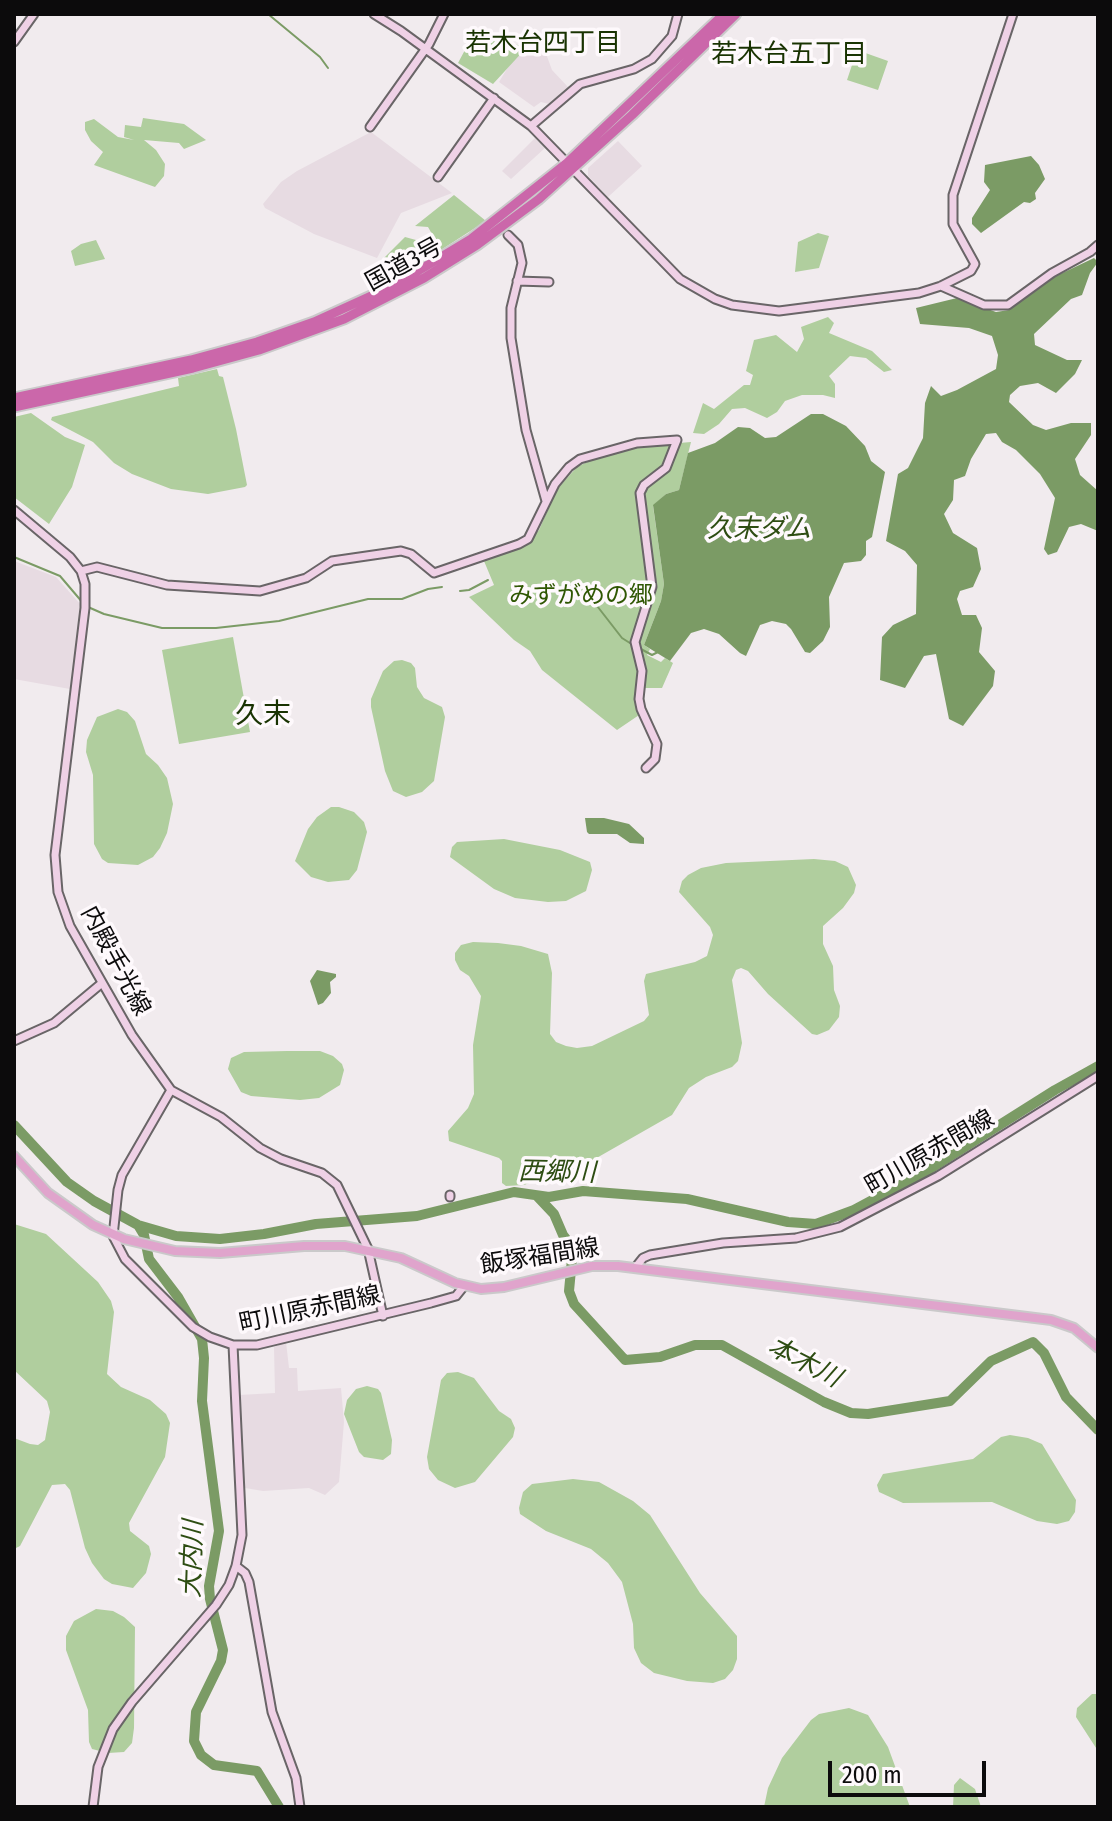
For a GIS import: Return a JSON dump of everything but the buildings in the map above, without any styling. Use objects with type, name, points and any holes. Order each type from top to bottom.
[{"type":"highway","name":"国道3号","points":[[14,407],[224,360],[298,337],[396,294],[455,260],[539,199],[724,14]]},
{"type":"highway","name":"国道3号","points":[[14,398],[221,352],[276,336],[339,312],[393,286],[454,251],[570,166],[736,14]]},
{"type":"main road","name":"飯塚福間線","points":[[14,1156],[48,1193],[74,1213],[113,1236],[153,1247],[204,1253],[304,1246],[368,1249],[413,1262],[464,1286],[488,1289],[570,1270],[608,1265],[1059,1322],[1081,1332],[1098,1348]]},
{"type":"street","points":[[14,42],[34,14]]},
{"type":"street","points":[[374,14],[531,126],[680,279],[706,295],[732,305],[762,311],[898,296],[941,286],[971,271],[975,264],[957,234],[951,204],[1013,14]]},
{"type":"street","points":[[370,127],[426,49],[444,14]]},
{"type":"street","points":[[531,126],[580,84],[634,69],[652,59],[672,36],[678,14]]},
{"type":"street","points":[[438,177],[494,98]]},
{"type":"street","points":[[508,235],[521,253],[511,308],[511,338],[526,430],[546,501]]},
{"type":"street","points":[[941,286],[984,305],[1008,305],[1098,245]]},
{"type":"street","points":[[517,281],[549,282]]},
{"type":"street","points":[[14,510],[60,548],[81,571],[97,567],[167,585],[260,591],[306,578],[332,561],[401,551],[411,554],[434,573],[528,539],[560,476],[580,459],[637,443],[677,440],[666,468],[644,485],[640,493],[652,587],[635,642],[642,671],[641,709],[657,744],[655,759],[646,768]]},
{"type":"street","name":"内殿手光線","points":[[81,571],[85,608],[55,869],[58,892],[70,926],[132,1035],[171,1090],[221,1117],[260,1148],[331,1178],[343,1193],[368,1249],[383,1316]]},
{"type":"street","points":[[14,1041],[54,1023],[102,983]]},
{"type":"street","name":"町川原赤間線","points":[[635,1268],[650,1255],[723,1243],[796,1238],[840,1227],[938,1176],[1098,1076]]},
{"type":"street","points":[[171,1090],[122,1175],[113,1236],[125,1259],[193,1327],[233,1345]]},
{"type":"street","name":"町川原赤間線","points":[[93,1807],[98,1767],[113,1729],[132,1702],[209,1615],[236,1566],[241,1545],[241,1514],[233,1345],[257,1345],[383,1316],[456,1296],[464,1286]]},
{"type":"street","points":[[236,1566],[245,1573],[249,1582],[272,1712],[299,1787],[300,1807]]},
{"type":"shaded area","points":[[527,49],[545,51],[552,70],[568,87],[549,104],[541,102],[534,107],[499,82],[516,54]]},
{"type":"shaded area","points":[[371,132],[452,193],[401,213],[377,258],[314,234],[265,208],[263,204],[281,182]]},
{"type":"shaded area","points":[[535,138],[545,148],[511,179],[502,171]]},
{"type":"shaded area","points":[[618,141],[642,166],[608,197],[588,176],[588,168]]},
{"type":"shaded area","points":[[14,561],[56,577],[81,605],[70,689],[14,679]]},
{"type":"shaded area","points":[[286,1342],[289,1368],[297,1368],[298,1391],[341,1388],[344,1422],[339,1482],[325,1495],[309,1488],[263,1491],[245,1488],[239,1395],[275,1393],[274,1347]]},
{"type":"green space","points":[[473,35],[527,47],[493,84],[458,63]]},
{"type":"green space","points":[[857,50],[888,61],[878,90],[847,80]]},
{"type":"green space","points":[[143,118],[184,124],[206,140],[184,149],[179,143],[144,140],[156,150],[165,164],[164,176],[155,187],[94,165],[103,152],[85,130],[85,122],[94,119],[118,137],[134,140],[124,137],[125,125],[141,127]]},
{"type":"green space","points":[[454,195],[486,221],[419,264],[383,259],[405,237],[427,243],[432,234],[428,227],[415,226]]},
{"type":"green space","points":[[818,233],[829,236],[819,268],[795,272],[798,242]]},
{"type":"green space","points":[[96,240],[105,259],[75,266],[71,251]]},
{"type":"green space","points":[[828,317],[834,323],[829,333],[872,351],[892,370],[884,372],[866,358],[850,356],[829,376],[835,384],[835,398],[802,395],[785,401],[777,412],[767,418],[745,408],[732,409],[719,424],[704,434],[693,433],[703,403],[714,409],[744,385],[750,385],[753,375],[746,371],[754,340],[776,335],[797,352],[804,339],[801,327]]},
{"type":"green space","points":[[217,369],[219,376],[223,377],[236,429],[245,487],[208,494],[171,489],[132,474],[114,463],[93,442],[51,420],[52,417],[179,386],[178,378]]},
{"type":"green space","points":[[31,413],[65,437],[85,445],[72,487],[49,524],[14,497],[14,417]]},
{"type":"green space","name":"みずがめの郷","points":[[691,442],[679,490],[666,494],[653,506],[664,584],[661,601],[644,645],[650,649],[647,655],[661,662],[665,658],[673,663],[662,688],[643,688],[645,711],[617,730],[542,670],[530,651],[469,597],[494,585],[484,561],[526,545],[539,530],[557,489],[577,467],[599,456],[644,446]]},
{"type":"green space","points":[[233,637],[250,732],[179,744],[162,650]]},
{"type":"green space","points":[[402,660],[415,668],[417,687],[424,698],[442,707],[445,717],[434,781],[422,792],[406,797],[393,791],[385,771],[371,707],[371,699],[383,671],[394,661]]},
{"type":"green space","points":[[118,709],[127,712],[135,721],[146,754],[167,778],[173,804],[167,833],[160,848],[153,857],[138,865],[108,863],[102,859],[94,844],[93,775],[86,752],[87,740],[97,717]]},
{"type":"green space","points":[[331,807],[354,812],[364,822],[367,832],[357,870],[349,880],[328,882],[311,877],[295,861],[308,829],[317,817]]},
{"type":"green space","points":[[504,839],[560,850],[590,862],[592,870],[586,891],[566,901],[515,898],[494,889],[450,857],[452,847],[457,842]]},
{"type":"green space","points":[[835,861],[848,867],[856,885],[843,908],[823,926],[823,944],[833,966],[834,990],[840,1006],[839,1017],[829,1030],[812,1034],[748,971],[741,968],[736,970],[732,980],[742,1043],[738,1061],[689,1088],[672,1115],[579,1168],[524,1185],[506,1186],[502,1183],[502,1161],[499,1158],[449,1141],[448,1131],[468,1108],[474,1094],[473,1045],[481,996],[455,960],[455,953],[461,945],[498,943],[548,954],[552,973],[550,1034],[556,1042],[566,1046],[592,1046],[644,1021],[649,1015],[644,981],[646,974],[707,956],[713,935],[710,927],[679,892],[682,881],[688,875],[701,868],[726,863]]},
{"type":"green space","points":[[320,1051],[333,1056],[344,1070],[340,1085],[319,1098],[300,1100],[251,1096],[241,1092],[228,1069],[231,1058],[244,1052]]},
{"type":"green space","points":[[14,1224],[46,1234],[98,1282],[111,1301],[114,1312],[107,1374],[121,1387],[150,1400],[166,1414],[170,1423],[165,1457],[129,1523],[130,1531],[149,1546],[151,1554],[146,1573],[133,1588],[112,1584],[92,1563],[70,1490],[65,1484],[52,1485],[20,1546],[14,1549],[14,1438],[38,1445],[45,1440],[50,1412],[47,1401],[14,1370]]},
{"type":"green space","points":[[458,1372],[474,1378],[499,1411],[511,1419],[515,1428],[513,1437],[475,1482],[455,1488],[438,1480],[429,1469],[427,1457],[441,1380],[447,1373]]},
{"type":"green space","points":[[367,1386],[381,1393],[392,1440],[391,1454],[383,1460],[364,1457],[359,1452],[344,1414],[347,1400],[356,1389]]},
{"type":"green space","points":[[1010,1435],[1042,1444],[1076,1500],[1075,1512],[1069,1521],[1057,1524],[1037,1521],[992,1502],[903,1503],[879,1492],[877,1485],[883,1474],[973,1459],[1001,1437]]},
{"type":"green space","points":[[573,1479],[599,1482],[633,1501],[650,1515],[700,1593],[737,1636],[737,1659],[725,1679],[713,1683],[687,1681],[654,1673],[641,1663],[634,1648],[633,1624],[622,1582],[608,1563],[591,1549],[546,1531],[520,1514],[523,1492],[532,1484]]},
{"type":"green space","points":[[96,1609],[113,1611],[135,1627],[134,1728],[132,1743],[124,1752],[108,1753],[92,1749],[88,1710],[66,1650],[66,1636],[74,1621]]},
{"type":"green space","points":[[1092,1694],[1098,1694],[1098,1751],[1076,1717],[1077,1708]]},
{"type":"green space","points":[[849,1708],[868,1715],[888,1747],[910,1807],[764,1807],[768,1788],[782,1758],[811,1720],[819,1714]]},
{"type":"green space","points":[[960,1778],[975,1789],[981,1807],[953,1807],[954,1785]]},
{"type":"water","points":[[1031,156],[1045,179],[1035,193],[1036,199],[1030,203],[1024,202],[981,233],[972,224],[972,218],[990,190],[984,182],[985,165]]},
{"type":"water","points":[[1094,258],[1098,262],[1082,295],[1071,299],[1034,334],[1035,345],[1067,360],[1082,360],[1075,374],[1056,393],[1038,383],[1020,386],[1010,395],[1009,402],[1033,425],[1046,430],[1071,423],[1091,423],[1091,435],[1075,459],[1080,475],[1098,491],[1098,531],[1081,524],[1069,527],[1057,552],[1048,555],[1044,549],[1055,498],[1040,474],[1016,450],[1002,442],[996,433],[986,434],[965,476],[954,480],[953,500],[944,514],[953,533],[977,548],[981,569],[973,587],[960,591],[957,599],[962,615],[976,615],[982,628],[979,652],[995,671],[993,686],[963,726],[949,719],[936,654],[924,656],[905,688],[880,680],[882,637],[893,625],[916,614],[917,565],[905,551],[886,541],[898,474],[908,468],[923,438],[925,403],[931,386],[941,396],[957,390],[996,369],[998,355],[992,336],[969,328],[920,324],[916,308],[957,298],[996,312],[1009,310],[1052,278]]},
{"type":"water","name":"久末ダム","points":[[811,414],[823,414],[846,426],[865,446],[871,461],[885,472],[872,537],[866,541],[866,555],[861,561],[844,563],[829,597],[830,627],[823,641],[810,653],[805,652],[786,624],[772,621],[760,625],[746,656],[719,634],[704,629],[691,633],[670,661],[644,645],[661,601],[664,584],[653,505],[666,494],[679,490],[688,453],[715,443],[738,427],[750,428],[765,438],[776,437]]},
{"type":"water","points":[[585,818],[604,818],[629,824],[644,838],[644,844],[630,843],[617,834],[589,834]]},
{"type":"water","points":[[317,970],[336,974],[330,982],[331,993],[318,1005],[310,981]]},
{"type":"waterway","points":[[268,14],[320,57],[328,68]]},
{"type":"waterway","points":[[14,557],[60,576],[83,603]]},
{"type":"waterway","points":[[460,591],[488,580]]},
{"type":"waterway","points":[[88,607],[162,628],[216,628],[279,621],[368,599],[402,599],[442,587]]},
{"type":"waterway","points":[[594,602],[622,638],[633,645]]},
{"type":"waterway","points":[[639,648],[652,655],[658,652]]},
{"type":"waterway","name":"西郷川","points":[[14,1125],[67,1182],[94,1201],[138,1225],[176,1236],[220,1239],[316,1224],[417,1216],[514,1192],[549,1197],[583,1191],[687,1199],[788,1222],[816,1224],[854,1210],[925,1172],[1098,1066]]},
{"type":"waterway","name":"本木川","points":[[537,1196],[554,1214],[570,1244],[569,1291],[574,1304],[625,1360],[660,1357],[695,1345],[722,1345],[824,1402],[851,1413],[868,1414],[950,1401],[991,1361],[1033,1342],[1044,1353],[1066,1397],[1098,1430]]},
{"type":"waterway","name":"大内川","points":[[138,1225],[144,1235],[149,1259],[178,1297],[202,1339],[202,1401],[219,1531],[209,1586],[223,1650],[221,1661],[196,1712],[194,1741],[201,1755],[214,1765],[257,1771],[279,1807]]},
{"type":"district","name":"若木台四丁目","points":[[543,44]]},
{"type":"district","name":"若木台五丁目","points":[[789,55]]},
{"type":"district","name":"久末","points":[[263,715]]}]
